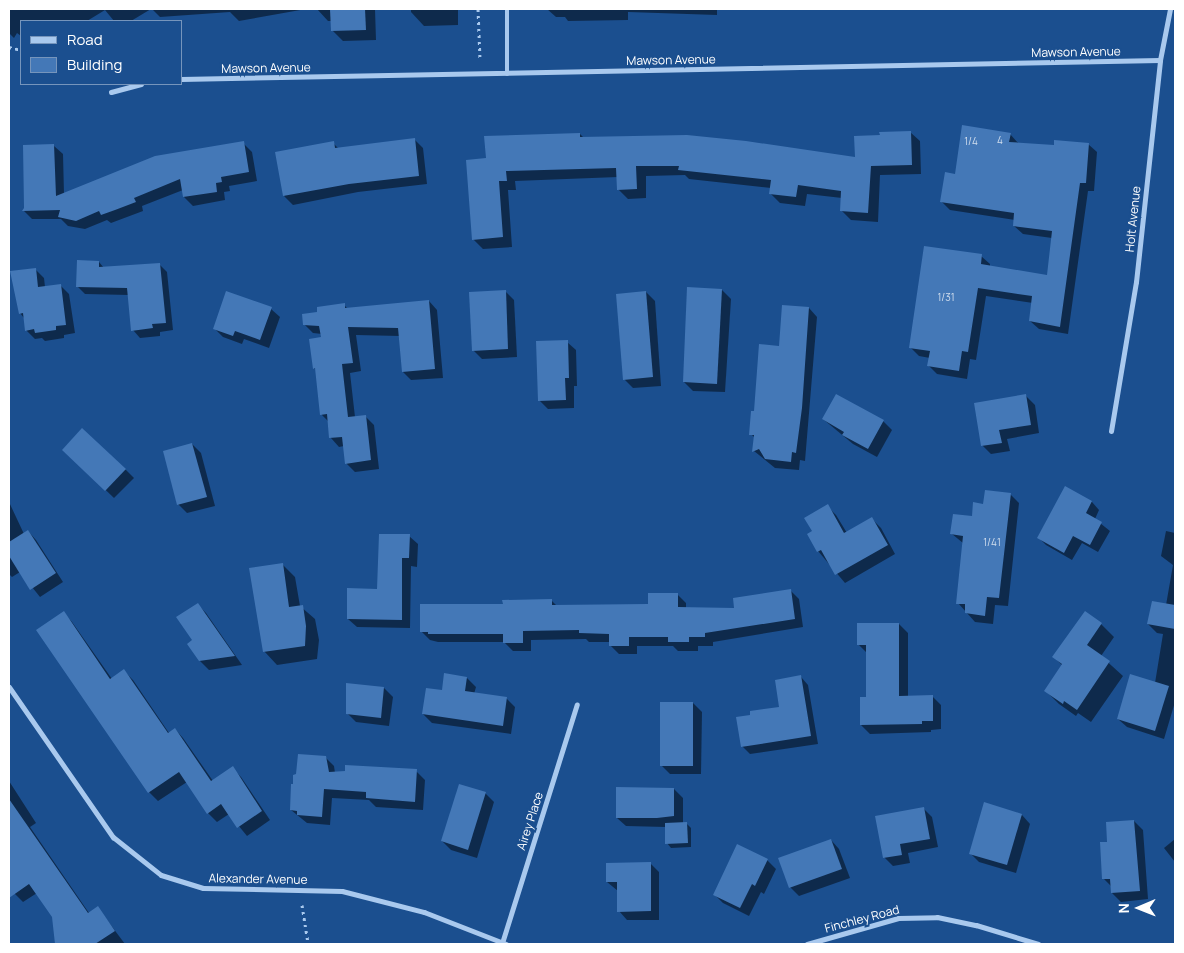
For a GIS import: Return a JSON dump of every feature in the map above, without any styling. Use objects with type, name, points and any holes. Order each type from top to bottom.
[{"type":"street","name":"Holt Avenue","points":[[1111,431],[1136,282],[1160,60],[1170,9]]},
{"type":"street","name":"Mawson Avenue","points":[[182,79],[1160,60]]},
{"type":"street","points":[[111,92],[137,85]]},
{"type":"street","name":"Alexander Avenue","points":[[9,687],[113,837],[161,875],[203,888],[342,891],[424,912],[504,944]]},
{"type":"street","name":"Airey Place","points":[[504,944],[577,704]]},
{"type":"street","name":"Finchley Road","points":[[807,944],[898,918],[937,917],[976,925],[1038,944]]},
{"type":"lane","points":[[507,9],[507,74]]},
{"type":"path","points":[[478,9],[481,74]]},
{"type":"path","points":[[299,890],[308,944]]},
{"type":"building","points":[[330,9],[365,9],[366,30],[331,31]]},
{"type":"building","points":[[962,125],[1011,133],[1009,142],[1054,145],[1054,140],[1089,143],[1086,183],[1080,183],[1060,327],[1029,321],[1032,296],[978,288],[968,352],[962,351],[959,371],[927,366],[930,351],[909,348],[924,246],[982,254],[981,264],[1047,275],[1052,231],[1013,226],[1014,213],[940,202],[945,172],[955,174]]},
{"type":"building","points":[[911,131],[912,165],[871,166],[868,213],[840,211],[841,191],[798,185],[796,197],[769,194],[771,180],[678,170],[679,166],[636,166],[637,189],[617,190],[616,168],[506,171],[507,181],[499,181],[503,237],[472,240],[466,160],[486,158],[484,136],[580,133],[580,137],[687,135],[746,141],[855,157],[854,136],[880,135],[879,132]]},
{"type":"building","points":[[415,138],[419,176],[349,184],[283,196],[275,152],[334,141],[335,148]]},
{"type":"building","points":[[244,141],[249,172],[221,177],[222,182],[216,183],[217,192],[183,197],[180,179],[134,198],[136,202],[101,215],[99,211],[76,221],[58,217],[60,210],[22,211],[24,208],[23,145],[54,144],[56,196],[155,156]]},
{"type":"building","points":[[77,260],[99,261],[99,267],[160,263],[166,323],[152,324],[153,328],[131,331],[127,288],[76,287]]},
{"type":"building","points":[[36,268],[38,287],[61,284],[66,325],[56,326],[56,330],[35,333],[34,329],[25,331],[23,313],[19,314],[10,271]]},
{"type":"building","points":[[687,287],[722,289],[717,384],[683,382]]},
{"type":"building","points":[[506,290],[508,349],[472,351],[469,292]]},
{"type":"building","points":[[226,291],[272,307],[260,340],[235,331],[233,336],[213,329]]},
{"type":"building","points":[[646,291],[653,377],[623,380],[616,294]]},
{"type":"building","points":[[429,300],[435,369],[402,372],[398,328],[348,327],[353,363],[342,364],[348,417],[366,415],[371,460],[345,464],[342,437],[329,438],[327,414],[320,415],[315,368],[313,369],[309,339],[321,337],[319,326],[303,325],[302,314],[317,312],[317,307],[345,303],[345,308]]},
{"type":"building","points":[[782,305],[809,307],[802,408],[796,453],[792,452],[791,462],[765,459],[759,449],[752,452],[754,435],[749,435],[751,411],[754,411],[759,344],[779,346]]},
{"type":"building","points":[[568,340],[569,378],[565,378],[566,400],[538,401],[536,341]]},
{"type":"building","points":[[836,394],[884,420],[868,449],[842,435],[844,432],[822,419]]},
{"type":"building","points":[[1026,394],[1031,425],[999,430],[1002,443],[981,446],[974,403]]},
{"type":"building","points":[[82,428],[126,469],[105,491],[62,450]]},
{"type":"building","points":[[192,443],[207,497],[177,505],[163,451]]},
{"type":"building","points":[[1065,486],[1092,501],[1086,513],[1102,522],[1090,545],[1073,536],[1064,553],[1037,538]]},
{"type":"building","points":[[985,490],[1011,493],[999,598],[987,597],[985,616],[965,613],[965,604],[956,604],[963,536],[950,534],[953,514],[972,516],[973,502],[983,504]]},
{"type":"building","points":[[828,504],[844,533],[872,517],[888,545],[835,575],[821,550],[817,552],[807,534],[812,531],[804,518]]},
{"type":"building","points":[[28,530],[56,573],[30,590],[9,556],[9,542]]},
{"type":"building","points":[[379,534],[410,534],[409,558],[402,558],[402,620],[347,619],[347,588],[377,589]]},
{"type":"building","points":[[283,563],[289,607],[303,605],[306,626],[305,646],[263,652],[249,568]]},
{"type":"building","points":[[791,589],[795,619],[705,633],[705,637],[689,637],[689,642],[668,642],[668,637],[629,637],[629,646],[609,646],[609,634],[579,633],[579,630],[523,631],[523,643],[503,643],[503,634],[428,634],[428,632],[420,632],[420,604],[503,604],[502,600],[552,599],[552,605],[648,604],[648,593],[678,593],[678,607],[734,608],[733,598]]},
{"type":"building","points":[[1152,601],[1175,605],[1175,629],[1147,624]]},
{"type":"building","points":[[198,603],[235,656],[199,661],[187,644],[192,640],[176,617]]},
{"type":"building","points":[[64,611],[110,679],[124,669],[168,733],[175,728],[211,781],[233,766],[262,811],[237,828],[221,804],[207,814],[179,772],[148,793],[36,630]]},
{"type":"building","points":[[1085,611],[1102,623],[1087,645],[1110,661],[1077,710],[1064,701],[1063,704],[1044,691],[1062,664],[1052,657]]},
{"type":"building","points":[[857,623],[899,623],[899,696],[933,695],[933,721],[922,721],[922,724],[860,725],[860,697],[866,697],[866,645],[857,645]]},
{"type":"building","points":[[444,673],[467,677],[465,691],[507,697],[503,726],[422,714],[426,688],[442,690]]},
{"type":"building","points":[[1130,674],[1169,686],[1155,731],[1117,719]]},
{"type":"building","points":[[801,675],[811,736],[741,747],[736,717],[750,715],[750,711],[779,707],[775,680]]},
{"type":"building","points":[[346,683],[384,687],[381,718],[346,714]]},
{"type":"building","points":[[660,702],[693,702],[693,766],[660,766]]},
{"type":"building","points":[[298,754],[326,756],[329,772],[345,771],[345,765],[417,769],[415,802],[366,798],[366,792],[324,789],[322,817],[297,815],[297,811],[290,810],[291,784],[293,784],[293,775],[296,774]]},
{"type":"building","points":[[459,784],[486,792],[468,850],[441,841]]},
{"type":"building","points":[[616,787],[674,788],[674,816],[616,818]]},
{"type":"building","points":[[9,799],[88,913],[98,906],[115,931],[95,944],[55,944],[52,917],[29,884],[9,898]]},
{"type":"building","points":[[984,802],[1022,814],[1007,865],[969,854]]},
{"type":"building","points":[[924,807],[930,839],[900,844],[902,855],[883,858],[875,816]]},
{"type":"building","points":[[1134,820],[1140,891],[1111,893],[1110,879],[1102,879],[1100,842],[1107,842],[1106,822]]},
{"type":"building","points":[[687,822],[688,843],[665,844],[665,823]]},
{"type":"building","points":[[831,839],[842,869],[789,888],[778,858]]},
{"type":"building","points":[[737,844],[768,859],[755,886],[752,884],[740,908],[713,895]]},
{"type":"building","points":[[651,862],[651,911],[617,912],[617,882],[606,882],[606,863]]}]
